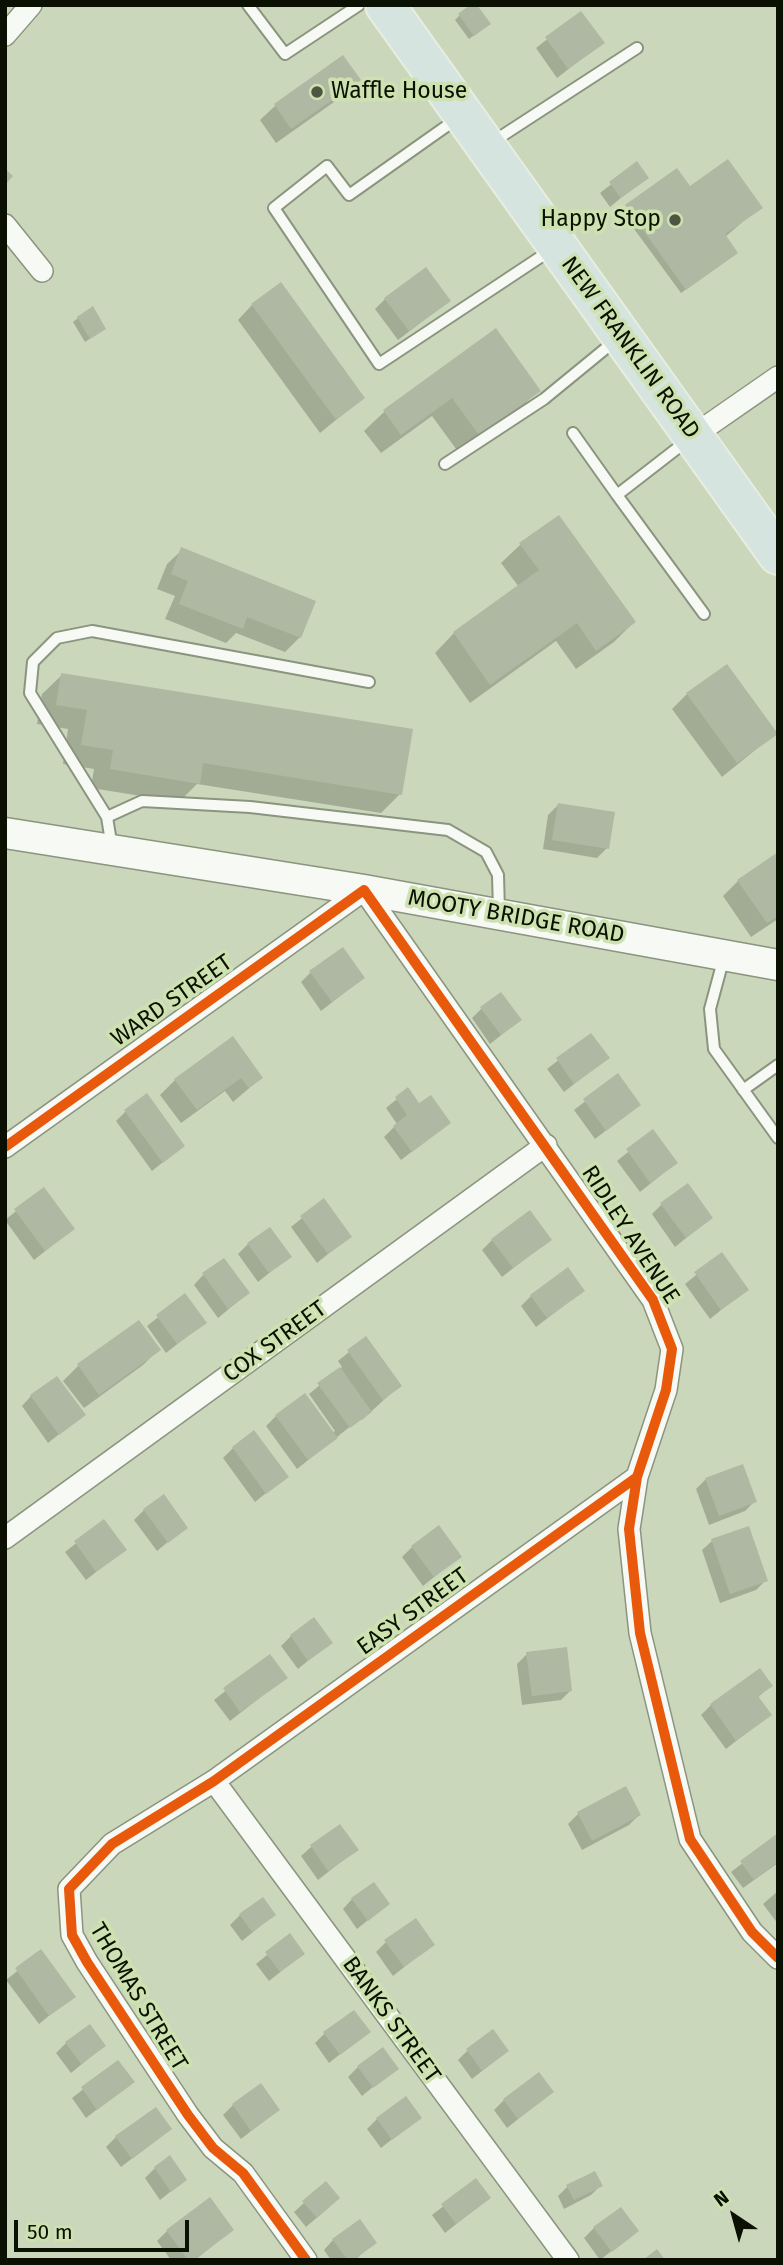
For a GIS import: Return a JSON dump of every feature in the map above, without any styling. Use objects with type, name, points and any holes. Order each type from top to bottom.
[{"type":"highway","name":"NEW FRANKLIN ROAD","points":[[385,5],[778,555]]},
{"type":"street","points":[[5,35],[31,5]]},
{"type":"street","points":[[5,225],[42,271]]},
{"type":"street","points":[[693,436],[778,377]]},
{"type":"street","name":"MOOTY BRIDGE ROAD","points":[[5,833],[364,890],[778,965]]},
{"type":"street","name":"RIDLEY AVENUE","points":[[364,890],[653,1300],[672,1349],[666,1390],[636,1477],[629,1529],[640,1633],[690,1839],[752,1932],[778,1958]]},
{"type":"street","name":"WARD STREET","points":[[5,1147],[364,890]]},
{"type":"street","name":"COX STREET","points":[[5,1538],[546,1145]]},
{"type":"street","name":"EASY STREET","points":[[214,1781],[636,1477]]},
{"type":"street","name":"THOMAS STREET","points":[[214,1781],[112,1844],[69,1889],[72,1935],[188,2115],[213,2148],[243,2173],[306,2260]]},
{"type":"street","name":"BANKS STREET","points":[[214,1781],[568,2260]]},
{"type":"lane","points":[[248,5],[285,54],[359,5]]},
{"type":"lane","points":[[485,146],[637,48]]},
{"type":"lane","points":[[463,114],[349,195],[327,166],[274,208],[379,364],[557,246]]},
{"type":"lane","points":[[445,464],[544,399],[621,335]]},
{"type":"lane","points":[[573,433],[704,614]]},
{"type":"lane","points":[[617,495],[693,436]]},
{"type":"lane","points":[[113,850],[107,817],[30,693],[33,662],[57,638],[93,631],[369,682]]},
{"type":"lane","points":[[107,817],[142,801],[250,807],[448,830],[486,852],[498,874],[499,914]]},
{"type":"lane","points":[[724,955],[710,1009],[714,1049],[778,1138]]},
{"type":"lane","points":[[743,1090],[778,1065]]},
{"type":"building","points":[[470,5],[477,5],[491,24],[474,36],[458,14]]},
{"type":"building","points":[[581,11],[605,43],[568,69],[545,37]]},
{"type":"building","name":"Waffle House","points":[[343,55],[361,80],[291,129],[274,104]]},
{"type":"building","name":"Happy Stop","points":[[728,159],[763,208],[725,234],[738,253],[686,290],[625,205],[677,168],[690,186]]},
{"type":"building","points":[[637,161],[649,178],[621,198],[609,182]]},
{"type":"building","points":[[5,169],[13,176],[5,185]]},
{"type":"building","points":[[426,267],[451,301],[409,331],[384,298]]},
{"type":"building","points":[[281,282],[365,398],[336,420],[251,304]]},
{"type":"building","points":[[93,306],[106,329],[90,339],[77,317]]},
{"type":"building","points":[[496,328],[541,391],[479,435],[452,398],[401,435],[383,410]]},
{"type":"building","points":[[559,515],[636,622],[596,651],[577,623],[490,685],[453,632],[539,570],[519,543]]},
{"type":"building","points":[[181,547],[316,601],[301,638],[247,617],[243,629],[179,604],[188,581],[171,574]]},
{"type":"building","points":[[727,664],[778,734],[737,763],[686,693]]},
{"type":"building","points":[[61,673],[413,729],[402,795],[203,763],[200,784],[110,769],[113,750],[81,745],[87,710],[56,705]]},
{"type":"building","points":[[558,803],[615,812],[609,849],[552,840]]},
{"type":"building","points":[[778,852],[778,916],[767,923],[737,880]]},
{"type":"building","points":[[343,947],[365,978],[332,1002],[309,971]]},
{"type":"building","points":[[501,992],[522,1020],[501,1035],[480,1007]]},
{"type":"building","points":[[591,1033],[610,1058],[574,1084],[556,1058]]},
{"type":"building","points":[[233,1036],[263,1078],[249,1088],[241,1078],[197,1110],[174,1079]]},
{"type":"building","points":[[618,1073],[641,1105],[606,1131],[583,1099]]},
{"type":"building","points":[[408,1087],[419,1103],[431,1095],[451,1123],[412,1152],[393,1126],[407,1115],[395,1097]]},
{"type":"building","points":[[147,1093],[185,1146],[163,1163],[124,1110]]},
{"type":"building","points":[[653,1129],[678,1163],[650,1183],[626,1149]]},
{"type":"building","points":[[688,1183],[713,1218],[686,1238],[660,1203]]},
{"type":"building","points":[[44,1187],[75,1229],[45,1251],[14,1209]]},
{"type":"building","points":[[324,1198],[352,1237],[328,1254],[300,1216]]},
{"type":"building","points":[[530,1210],[552,1240],[513,1268],[491,1239]]},
{"type":"building","points":[[270,1227],[292,1257],[269,1273],[247,1243]]},
{"type":"building","points":[[722,1252],[749,1290],[721,1310],[694,1272]]},
{"type":"building","points":[[224,1258],[250,1293],[228,1309],[202,1273]]},
{"type":"building","points":[[568,1267],[585,1291],[547,1318],[530,1295]]},
{"type":"building","points":[[185,1293],[207,1323],[177,1344],[156,1315]]},
{"type":"building","points":[[139,1320],[161,1350],[99,1395],[77,1364]]},
{"type":"building","points":[[366,1336],[402,1386],[383,1400],[347,1350]]},
{"type":"building","points":[[340,1367],[372,1412],[350,1428],[317,1383]]},
{"type":"building","points":[[57,1376],[86,1415],[59,1435],[30,1395]]},
{"type":"building","points":[[305,1393],[338,1438],[308,1460],[275,1415]]},
{"type":"building","points":[[254,1430],[289,1477],[266,1494],[232,1447]]},
{"type":"building","points":[[743,1464],[757,1502],[719,1516],[705,1478]]},
{"type":"building","points":[[164,1494],[188,1528],[168,1543],[143,1509]]},
{"type":"building","points":[[104,1519],[127,1550],[96,1572],[74,1541]]},
{"type":"building","points":[[439,1525],[462,1557],[434,1577],[411,1546]]},
{"type":"building","points":[[749,1526],[768,1581],[730,1594],[711,1539]]},
{"type":"building","points":[[314,1617],[333,1643],[308,1661],[290,1635]]},
{"type":"building","points":[[567,1647],[572,1691],[532,1696],[526,1652]]},
{"type":"building","points":[[270,1654],[288,1678],[240,1712],[223,1688]]},
{"type":"building","points":[[760,1668],[773,1686],[758,1696],[772,1715],[736,1741],[710,1704]]},
{"type":"building","points":[[626,1786],[641,1815],[592,1841],[577,1812]]},
{"type":"building","points":[[340,1824],[359,1850],[328,1871],[310,1845]]},
{"type":"building","points":[[778,1833],[778,1862],[754,1880],[740,1861]]},
{"type":"building","points":[[374,1882],[390,1904],[368,1921],[351,1898]]},
{"type":"building","points":[[263,1897],[276,1915],[252,1932],[239,1914]]},
{"type":"building","points":[[416,1918],[435,1945],[404,1967],[384,1940]]},
{"type":"building","points":[[290,1933],[305,1954],[280,1972],[265,1952]]},
{"type":"building","points":[[41,1949],[76,1997],[49,2016],[15,1968]]},
{"type":"building","points":[[354,2010],[371,2032],[340,2055],[323,2032]]},
{"type":"building","points":[[90,2024],[106,2046],[81,2064],[65,2042]]},
{"type":"building","points":[[493,2029],[509,2051],[482,2071],[466,2049]]},
{"type":"building","points":[[383,2047],[399,2069],[373,2088],[357,2066]]},
{"type":"building","points":[[118,2060],[135,2082],[97,2110],[81,2087]]},
{"type":"building","points":[[539,2072],[554,2092],[518,2119],[503,2099]]},
{"type":"building","points":[[261,2083],[280,2110],[251,2131],[232,2104]]},
{"type":"building","points":[[406,2096],[422,2118],[392,2140],[376,2118]]},
{"type":"building","points":[[156,2107],[172,2129],[132,2159],[115,2136]]},
{"type":"building","points":[[170,2155],[187,2180],[171,2192],[154,2167]]},
{"type":"building","points":[[595,2171],[603,2186],[574,2200],[566,2185]]},
{"type":"building","points":[[476,2178],[491,2198],[456,2224],[441,2204]]},
{"type":"building","points":[[326,2181],[340,2198],[317,2218],[302,2201]]},
{"type":"building","points":[[210,2197],[234,2230],[194,2260],[188,2260],[166,2230]]},
{"type":"building","points":[[621,2207],[639,2231],[612,2252],[593,2227]]},
{"type":"building","points":[[360,2219],[377,2243],[353,2260],[348,2260],[332,2239]]},
{"type":"building","points":[[657,2249],[665,2260],[643,2260]]},
{"type":"cycle path","points":[[5,1147],[364,890],[653,1300],[672,1349],[666,1390],[637,1477],[629,1529],[640,1633],[690,1839],[752,1932],[778,1958]]},
{"type":"cycle path","points":[[306,2260],[243,2173],[213,2148],[188,2115],[87,1962],[72,1935],[69,1889],[112,1844],[214,1781],[637,1477]]},
{"type":"place","name":"Waffle House","points":[[317,92]]},
{"type":"place","name":"Happy Stop","points":[[675,220]]}]
